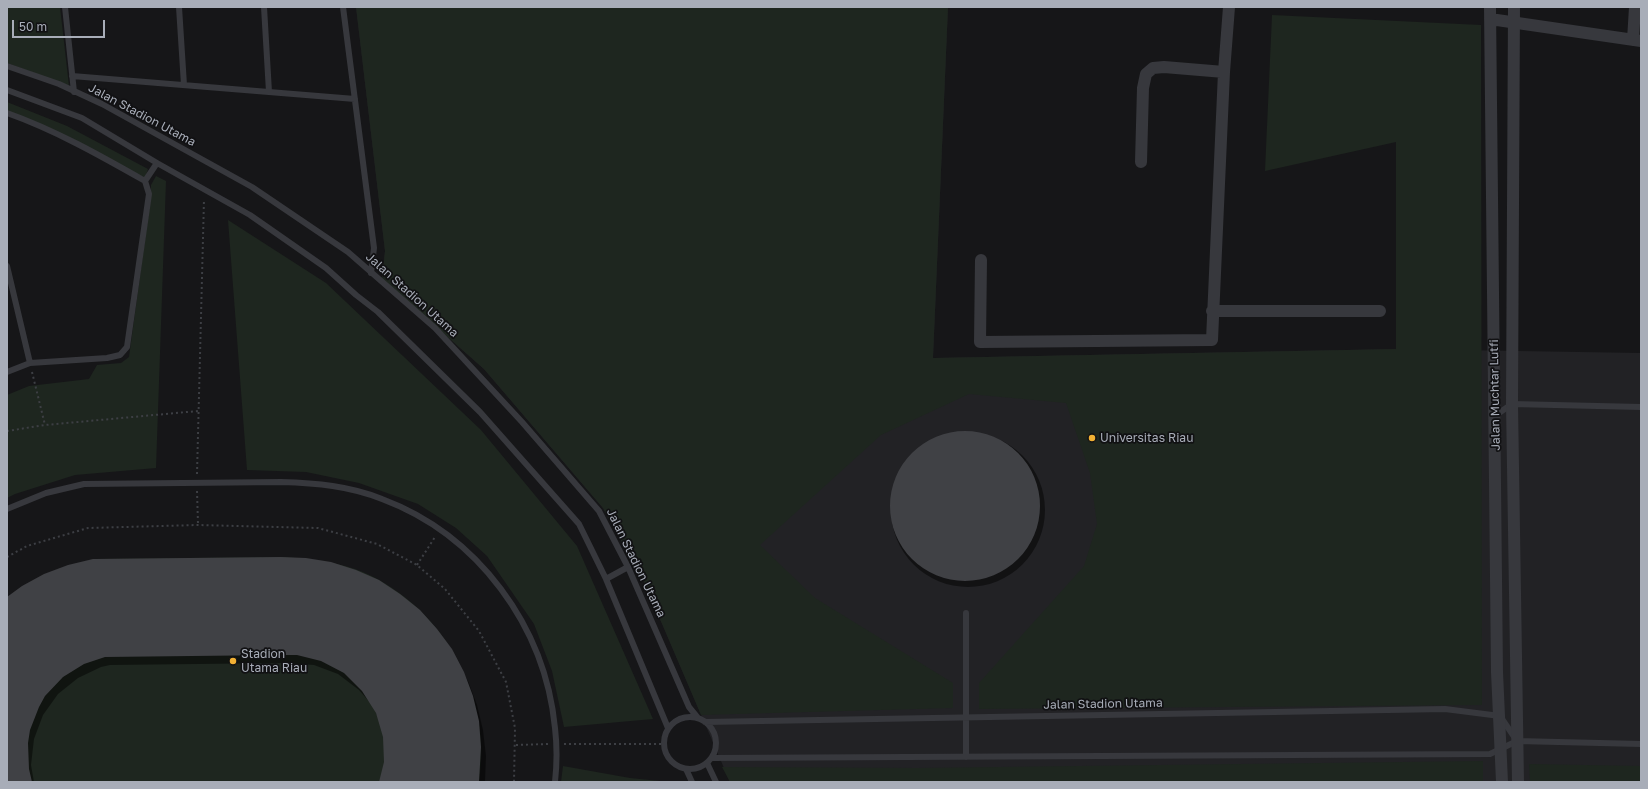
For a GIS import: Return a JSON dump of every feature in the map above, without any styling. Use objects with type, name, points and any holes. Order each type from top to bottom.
[{"type":"street","name":"Jalan Muchtar Lutfi","points":[[1490,7],[1496,415],[1497,672],[1502,782]]},
{"type":"street","name":"Jalan Muchtar Lutfi","points":[[1514,7],[1512,404],[1518,782]]},
{"type":"street","points":[[1490,19],[1637,40],[1635,7]]},
{"type":"street","points":[[981,260],[980,342],[1212,340],[1212,311],[1224,72],[1229,9]]},
{"type":"street","points":[[1141,162],[1143,88],[1146,74],[1153,68],[1164,67],[1224,72]]},
{"type":"street","points":[[1212,311],[1380,311]]},
{"type":"lane","points":[[65,7],[74,92]]},
{"type":"lane","points":[[179,7],[184,85]]},
{"type":"lane","points":[[264,7],[269,92]]},
{"type":"lane","points":[[343,7],[374,248],[371,273]]},
{"type":"lane","name":"Jalan Stadion Utama","points":[[7,66],[59,84],[102,104],[252,187],[348,252],[435,328],[522,422],[599,511],[628,568],[687,702],[698,718]]},
{"type":"lane","points":[[72,76],[355,99]]},
{"type":"lane","points":[[7,90],[82,118],[157,163],[250,215],[326,268],[356,295],[378,312],[480,412],[579,524],[606,579],[668,728]]},
{"type":"lane","points":[[7,113],[22,118],[101,156],[145,181]]},
{"type":"lane","points":[[7,372],[30,363],[107,358],[120,355],[128,347],[148,194],[145,181],[157,163]]},
{"type":"lane","points":[[7,266],[30,363]]},
{"type":"lane","points":[[1496,415],[1512,404],[1641,407]]},
{"type":"lane","points":[[7,509],[46,493],[84,484],[314,483],[348,488],[382,499],[414,513],[440,529],[472,555],[496,580],[516,610],[533,641],[545,674],[553,709],[556,744],[555,782]]},
{"type":"lane","points":[[606,579],[628,568]]},
{"type":"lane","points":[[966,613],[966,757]]},
{"type":"lane","name":"Jalan Stadion Utama","points":[[705,722],[1446,709],[1500,716]]},
{"type":"lane","points":[[690,716],[698,718],[711,728],[715,736],[716,745],[712,758],[707,763],[693,769],[686,769],[676,766],[665,753],[663,744],[664,736],[673,722],[690,716]]},
{"type":"lane","points":[[1500,716],[1517,741]]},
{"type":"lane","points":[[712,758],[1490,754],[1517,741],[1641,744]]},
{"type":"lane","points":[[707,763],[716,782]]},
{"type":"lane","points":[[686,769],[692,782]]},
{"type":"path","points":[[198,525],[198,411],[204,190]]},
{"type":"path","points":[[30,363],[45,425]]},
{"type":"path","points":[[7,431],[45,425],[198,411]]},
{"type":"path","points":[[7,557],[27,546],[88,528],[198,525],[318,528],[377,544],[417,565],[445,589],[479,631],[506,682],[515,728],[516,745],[514,782]]},
{"type":"path","points":[[417,565],[440,529]]},
{"type":"path","points":[[556,744],[663,744]]},
{"type":"path","points":[[516,745],[539,745]]},
{"type":"shaded area","points":[[7,7],[60,7],[69,86],[7,63]]},
{"type":"shaded area","name":"Universitas Riau","points":[[356,7],[948,7],[933,358],[1397,349],[1641,353],[1641,782],[730,782],[645,584],[603,508],[484,369],[382,279],[385,251]]},
{"type":"shaded area","name":"Universitas Riau","points":[[356,7],[948,7],[933,358],[1396,349],[1396,142],[1265,171],[1272,15],[1481,25],[1482,705],[979,709],[979,683],[1084,566],[1097,524],[1090,473],[1066,403],[969,394],[881,435],[760,545],[815,598],[953,683],[953,708],[701,715],[645,584],[603,508],[484,369],[382,279],[385,251]]},
{"type":"shaded area","points":[[7,102],[67,126],[148,169],[145,178],[7,111]]},
{"type":"shaded area","points":[[156,176],[166,181],[156,468],[75,475],[15,494],[7,498],[7,395],[29,386],[89,379],[97,365],[121,363],[129,357],[151,196],[151,185]]},
{"type":"shaded area","points":[[228,220],[326,283],[481,430],[577,546],[653,719],[564,727],[552,671],[534,624],[487,556],[456,528],[418,504],[359,483],[306,472],[247,470]]},
{"type":"shaded area","name":"Stadion Utama Riau","points":[[281,557],[318,560],[355,569],[385,583],[412,603],[435,627],[454,654],[469,684],[478,716],[481,749],[479,782],[7,782],[7,597],[93,559]]},
{"type":"shaded area","points":[[1483,761],[1483,782],[730,782],[722,767],[918,768]]},
{"type":"shaded area","points":[[1529,764],[1641,766],[1641,782],[1530,782]]},
{"type":"shaded area","points":[[563,766],[630,778],[670,782],[561,782]]},
{"type":"building","points":[[958,431],[972,431],[987,434],[1000,440],[1013,448],[1023,458],[1037,484],[1040,506],[1037,528],[1034,535],[1023,554],[1013,564],[987,578],[972,581],[958,581],[943,578],[930,572],[917,564],[907,554],[893,528],[890,513],[890,499],[893,484],[899,471],[907,458],[917,448],[943,434]]},
{"type":"building","points":[[306,558],[331,562],[356,570],[379,580],[420,610],[437,629],[452,649],[464,672],[473,696],[479,721],[481,747],[479,782],[379,782],[384,762],[383,737],[376,713],[362,691],[344,673],[321,661],[297,655],[280,655],[105,657],[84,664],[63,677],[45,696],[39,707],[30,730],[28,743],[29,769],[32,782],[7,782],[7,597],[22,586],[44,574],[68,565],[93,559]]},
{"type":"place","name":"Universitas Riau","points":[[1092,438]]},
{"type":"place","name":"Stadion Utama Riau","points":[[233,661]]}]
